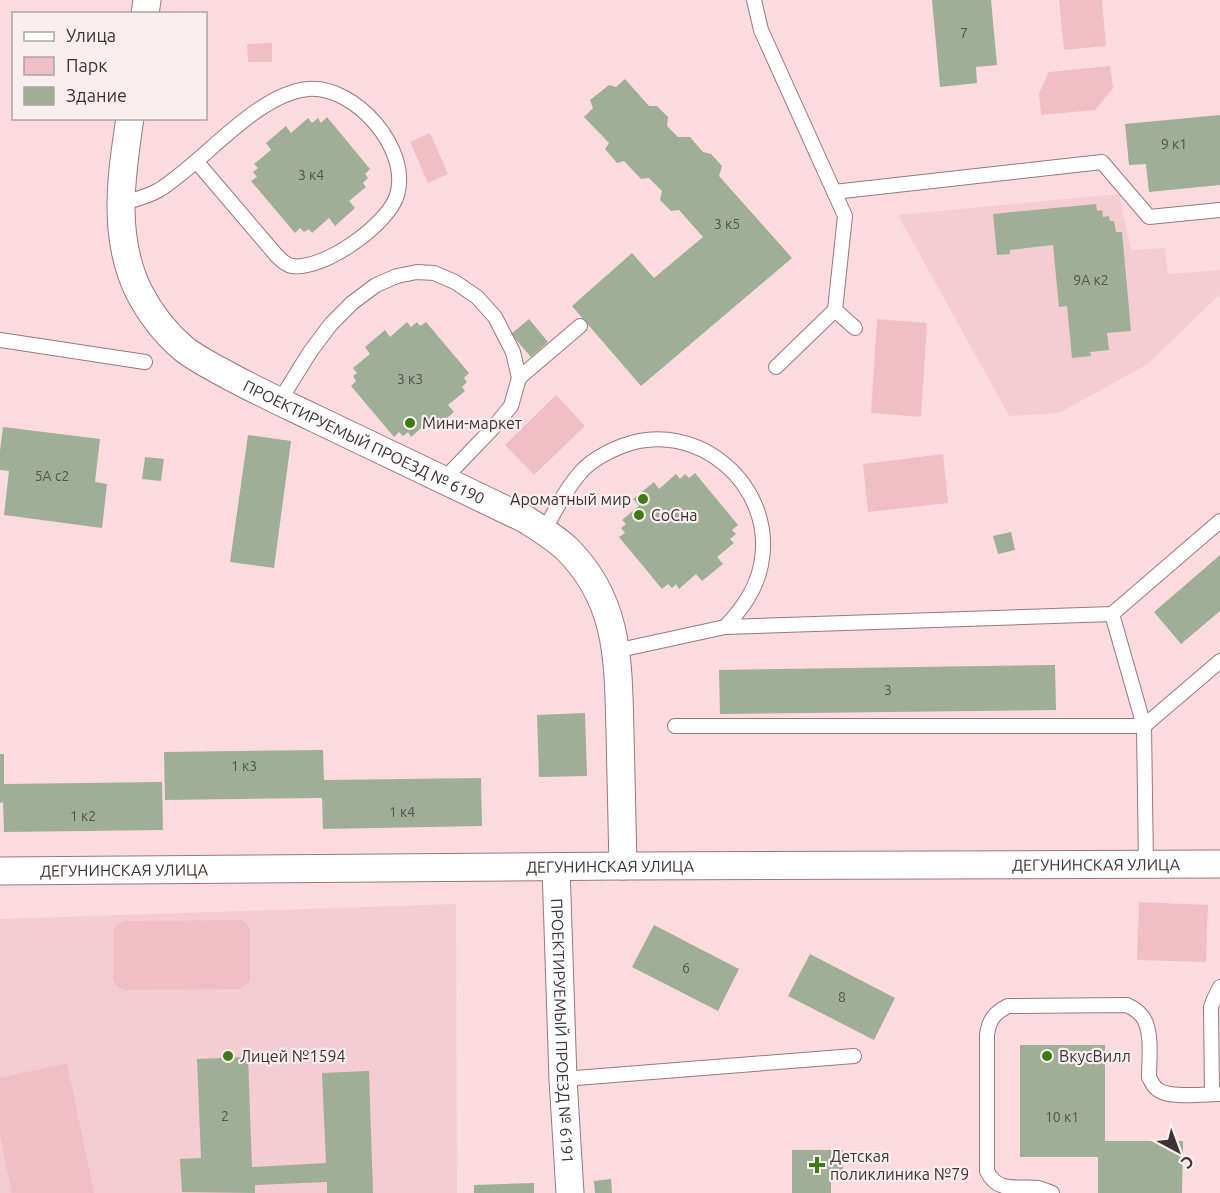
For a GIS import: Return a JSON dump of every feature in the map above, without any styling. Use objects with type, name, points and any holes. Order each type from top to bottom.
[{"type":"street","name":"ПРОЕКТИРУЕМЫЙ ПРОЕЗД № 6190","points":[[130,120],[120,204],[124,249],[139,292],[166,332],[204,362],[279,402],[525,519],[544,531],[572,555],[592,580],[610,620],[618,673],[622,866]]},
{"type":"street","name":"ДЕГУНИНСКАЯ УЛИЦА","points":[[0,871],[1220,864]]},
{"type":"street","name":"ПРОЕКТИРУЕМЫЙ ПРОЕЗД № 6191","points":[[556,867],[563,1079],[570,1193]]},
{"type":"lane","points":[[754,0],[761,30],[844,216],[835,310],[776,367]]},
{"type":"lane","points":[[120,204],[156,192],[167,185],[196,161],[247,119],[278,97],[309,89],[340,94],[367,114],[386,139],[398,166],[399,180],[397,195],[391,207],[381,220],[354,243],[322,260],[292,266],[277,256],[196,161]]},
{"type":"lane","points":[[834,192],[1102,162],[1149,217],[1220,210]]},
{"type":"lane","points":[[279,402],[310,352],[331,324],[352,303],[376,285],[397,276],[417,272],[434,273],[455,282],[477,297],[495,317],[513,352],[519,378],[511,406],[443,480]]},
{"type":"lane","points":[[835,310],[855,328]]},
{"type":"lane","points":[[519,378],[580,326]]},
{"type":"lane","points":[[0,340],[145,362]]},
{"type":"lane","points":[[544,531],[562,497],[581,471],[606,452],[633,441],[662,439],[690,444],[715,456],[735,472],[749,492],[760,516],[763,541],[761,565],[754,588],[742,609],[725,627]]},
{"type":"lane","points":[[615,651],[725,627],[1112,614],[1220,521]]},
{"type":"lane","points":[[1112,614],[1144,726],[1146,865]]},
{"type":"lane","points":[[675,726],[1144,726],[1220,661]]},
{"type":"lane","points":[[1052,1193],[1040,1188],[999,1186],[993,1182],[987,1171],[987,1035],[988,1025],[993,1016],[1008,1006],[1127,1005],[1136,1010],[1147,1023],[1149,1077],[1155,1087],[1168,1094],[1216,1094],[1211,1007],[1220,987]]},
{"type":"lane","points":[[563,1079],[854,1056]]},
{"type":"shaded area","points":[[1119,194],[1131,250],[1165,248],[1168,274],[1220,270],[1220,294],[1148,364],[1059,413],[1009,416],[898,215]]},
{"type":"shaded area","name":"Лицей №1594","points":[[456,904],[457,1193],[0,1193],[0,919]]},
{"type":"green space","points":[[1059,0],[1102,0],[1106,46],[1064,50]]},
{"type":"green space","points":[[272,43],[272,62],[248,62],[247,44]]},
{"type":"green space","points":[[1110,66],[1113,88],[1095,110],[1041,115],[1039,93],[1049,72]]},
{"type":"green space","points":[[430,133],[448,174],[428,183],[410,142]]},
{"type":"green space","points":[[877,319],[927,323],[921,417],[871,413]]},
{"type":"green space","points":[[556,395],[585,426],[534,475],[505,445]]},
{"type":"green space","points":[[943,454],[948,503],[868,512],[863,464]]},
{"type":"green space","points":[[1139,902],[1208,905],[1206,962],[1137,960]]},
{"type":"green space","points":[[240,920],[246,923],[250,930],[250,980],[240,989],[125,990],[113,981],[113,930],[117,924],[125,921]]},
{"type":"green space","points":[[67,1063],[94,1193],[12,1193],[0,1136],[0,1078]]},
{"type":"building","points":[[932,0],[991,0],[997,65],[976,67],[977,83],[940,87]]},
{"type":"building","points":[[625,79],[649,106],[657,106],[668,117],[667,126],[678,137],[690,137],[703,152],[711,154],[722,166],[719,176],[792,258],[641,386],[572,306],[632,253],[654,278],[703,237],[679,210],[671,211],[660,200],[662,191],[649,178],[641,179],[624,161],[617,163],[605,149],[609,143],[584,117],[593,108],[590,100],[609,85],[616,87]]},
{"type":"building","points":[[1220,115],[1220,185],[1149,192],[1146,164],[1129,165],[1125,124]]},
{"type":"building","points":[[327,117],[370,169],[365,174],[368,178],[363,183],[366,187],[349,201],[355,208],[335,226],[329,218],[312,233],[309,229],[304,232],[300,228],[295,233],[251,181],[257,177],[253,172],[258,168],[254,164],[271,150],[266,143],[286,126],[291,133],[308,118],[312,123],[318,118],[321,123]]},
{"type":"building","points":[[1096,204],[1097,211],[1102,210],[1103,217],[1109,216],[1110,221],[1114,221],[1116,232],[1122,232],[1131,331],[1107,333],[1109,350],[1090,352],[1091,356],[1072,358],[1067,306],[1059,307],[1053,245],[1010,250],[1010,254],[997,255],[993,214]]},
{"type":"building","points":[[529,319],[548,342],[531,357],[511,334]]},
{"type":"building","points":[[407,322],[411,327],[417,322],[420,326],[426,322],[469,373],[464,378],[467,382],[462,387],[465,391],[448,405],[454,412],[434,429],[428,422],[411,437],[408,432],[403,436],[399,432],[394,437],[351,386],[356,381],[353,376],[357,373],[353,368],[370,354],[365,347],[385,330],[390,337]]},
{"type":"building","points":[[3,427],[100,439],[95,482],[107,484],[102,528],[4,515],[9,471],[0,470]]},
{"type":"building","points":[[248,435],[291,441],[274,568],[230,562]]},
{"type":"building","points":[[145,457],[164,459],[161,481],[142,479]]},
{"type":"building","points":[[695,473],[738,525],[732,530],[736,534],[730,539],[734,543],[717,557],[723,564],[702,581],[696,574],[679,589],[676,584],[672,588],[668,584],[662,589],[619,537],[625,533],[621,528],[626,524],[622,520],[639,506],[633,499],[654,482],[659,489],[676,474],[680,479],[685,474],[689,478]]},
{"type":"building","points":[[1011,532],[1015,550],[998,554],[993,536]]},
{"type":"building","points":[[1220,555],[1220,611],[1181,644],[1154,612]]},
{"type":"building","points":[[1055,665],[1056,710],[720,714],[719,670]]},
{"type":"building","points":[[585,713],[587,776],[539,777],[537,715]]},
{"type":"building","points":[[323,750],[324,780],[481,778],[482,826],[323,829],[322,798],[165,800],[164,752]]},
{"type":"building","points":[[0,754],[4,754],[4,784],[162,782],[163,830],[4,832],[3,802],[0,803]]},
{"type":"building","points":[[654,925],[739,969],[718,1011],[632,967]]},
{"type":"building","points":[[810,954],[895,998],[874,1040],[788,996]]},
{"type":"building","points":[[1020,1045],[1105,1045],[1105,1141],[1183,1141],[1182,1193],[1098,1193],[1098,1157],[1020,1157]]},
{"type":"building","points":[[248,1057],[252,1167],[326,1163],[322,1073],[369,1071],[373,1193],[327,1193],[327,1182],[255,1185],[255,1193],[182,1192],[180,1159],[201,1158],[197,1059]]},
{"type":"building","name":"Детская поликлиника №79","points":[[792,1150],[843,1150],[843,1181],[831,1181],[831,1193],[792,1193]]},
{"type":"building","points":[[611,1179],[612,1193],[595,1193],[594,1181]]},
{"type":"building","points":[[534,1183],[534,1193],[474,1193],[474,1185]]},
{"type":"place","name":"Мини-маркет","points":[[410,423]]},
{"type":"place","name":"Ароматный мир","points":[[643,499]]},
{"type":"place","name":"СоСна","points":[[639,515]]},
{"type":"place","name":"Лицей №1594","points":[[228,1056]]},
{"type":"place","name":"ВкусВилл","points":[[1047,1056]]},
{"type":"place","name":"Детская поликлиника №79","points":[[817,1165]]}]
